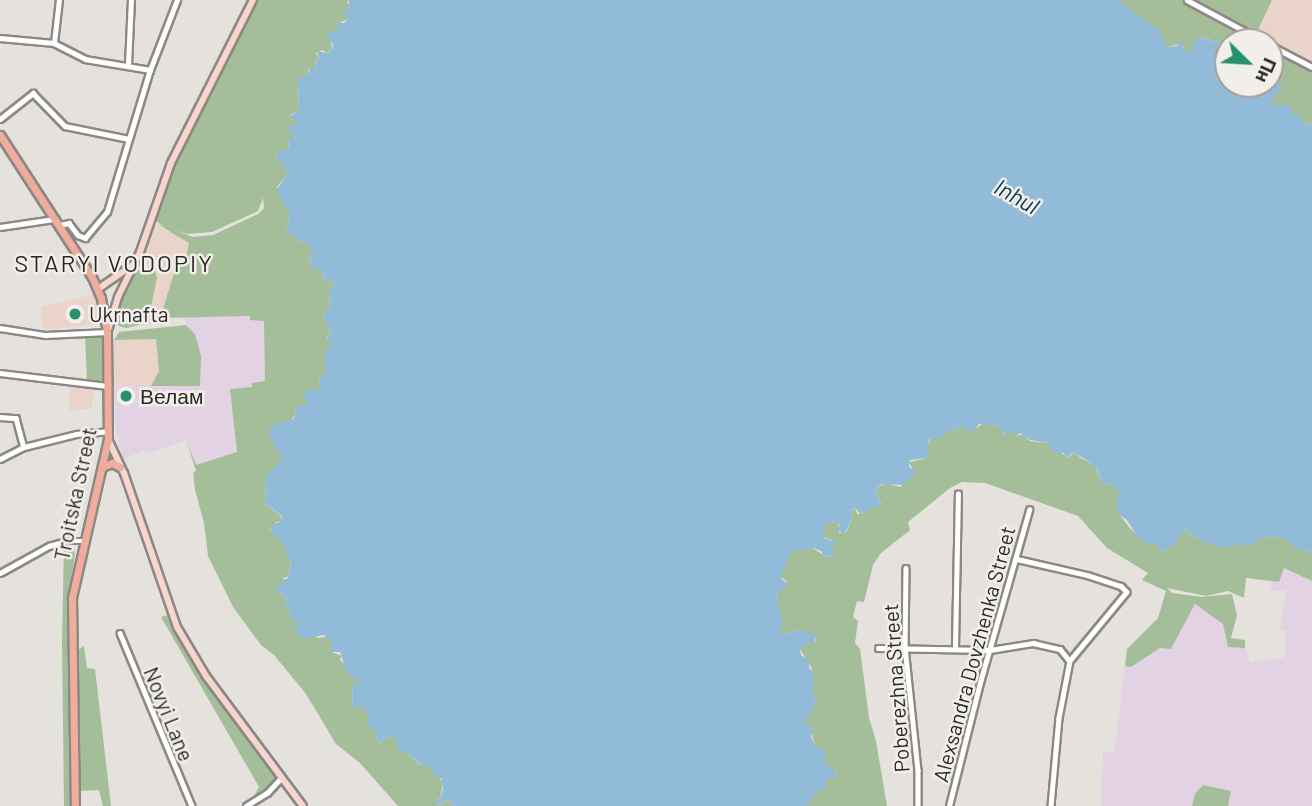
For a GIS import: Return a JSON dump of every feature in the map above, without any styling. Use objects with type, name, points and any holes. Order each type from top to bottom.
[{"type":"main road","name":"Troitska Street","points":[[0,135],[58,221],[97,289],[107,332],[108,435],[72,598],[75,806]]},
{"type":"main road","points":[[101,468],[112,463],[120,467]]},
{"type":"street","points":[[54,43],[59,0]]},
{"type":"street","points":[[128,65],[127,28],[131,0]]},
{"type":"street","points":[[0,227],[58,221],[69,223],[83,238],[95,229],[108,210],[150,70],[177,0]]},
{"type":"street","points":[[0,327],[45,335],[107,332],[118,297],[135,263],[171,163],[253,0]]},
{"type":"street","points":[[1187,0],[1239,28]]},
{"type":"street","points":[[0,38],[32,44],[54,43],[85,60],[150,70]]},
{"type":"street","points":[[1284,52],[1312,67]]},
{"type":"street","points":[[0,119],[33,93],[65,126],[129,139]]},
{"type":"street","points":[[97,289],[135,263]]},
{"type":"street","points":[[0,373],[108,386]]},
{"type":"street","points":[[0,416],[16,418],[24,447]]},
{"type":"street","points":[[0,459],[24,447],[76,434],[108,435],[177,627],[206,676],[303,806]]},
{"type":"street","points":[[955,647],[958,494]]},
{"type":"street","name":"Alexsandra Dovzhenka Street","points":[[950,806],[1029,510]]},
{"type":"street","points":[[0,573],[49,546],[66,541],[83,541]]},
{"type":"street","points":[[1017,559],[1087,575],[1121,586],[1127,592],[1070,661],[1059,718],[1051,806]]},
{"type":"street","name":"Poberezhna Street","points":[[906,568],[905,647],[918,770],[918,806]]},
{"type":"street","name":"Novyi Lane","points":[[120,633],[192,806]]},
{"type":"street","points":[[878,648],[955,647],[990,650],[1038,643],[1065,651],[1070,661]]},
{"type":"street","points":[[246,806],[267,793],[281,778]]},
{"type":"shaded area","points":[[1272,0],[1312,0],[1312,64],[1284,49],[1284,28],[1259,28]]},
{"type":"shaded area","points":[[152,224],[188,240],[189,250],[171,282],[158,323],[126,328],[114,319]]},
{"type":"shaded area","points":[[96,294],[101,316],[92,325],[46,329],[42,327],[41,307]]},
{"type":"shaded area","points":[[185,315],[250,316],[264,321],[265,381],[252,387],[230,389],[237,452],[196,466],[187,440],[146,454],[144,450],[123,460],[116,432],[114,386],[200,386],[195,334],[186,325]]},
{"type":"shaded area","points":[[156,338],[159,371],[151,386],[114,386],[114,340]]},
{"type":"shaded area","points":[[70,385],[93,387],[92,409],[69,410]]},
{"type":"shaded area","points":[[1284,568],[1312,581],[1312,806],[1101,806],[1103,752],[1114,752],[1125,666],[1131,667],[1160,648],[1171,649],[1194,603],[1223,624],[1228,647],[1245,648],[1250,662],[1285,657],[1286,631],[1280,629],[1286,591],[1270,590],[1270,582],[1279,582]]},
{"type":"green space","points":[[257,0],[357,0],[347,1],[350,7],[345,13],[348,19],[337,24],[338,31],[329,33],[332,48],[327,53],[322,50],[316,53],[319,58],[315,64],[317,70],[309,69],[306,75],[298,78],[299,110],[290,115],[298,124],[286,127],[296,136],[288,141],[289,149],[277,153],[276,158],[284,164],[287,175],[277,187],[290,217],[286,234],[294,234],[297,240],[307,243],[311,250],[310,269],[322,269],[323,279],[333,282],[334,287],[329,293],[331,307],[323,315],[331,332],[326,339],[331,344],[325,357],[326,371],[319,380],[321,390],[303,395],[309,403],[293,408],[297,413],[290,421],[272,427],[269,436],[283,458],[265,478],[266,499],[263,502],[281,516],[282,521],[276,522],[270,530],[286,546],[286,555],[290,558],[291,566],[287,577],[283,578],[283,585],[279,584],[277,590],[287,599],[284,604],[290,610],[289,616],[298,623],[295,632],[319,638],[327,636],[332,642],[332,652],[342,656],[340,660],[347,666],[347,672],[355,679],[361,677],[360,682],[353,685],[352,707],[362,707],[368,714],[368,727],[375,730],[379,745],[382,739],[395,737],[400,751],[405,751],[420,765],[428,765],[443,782],[440,799],[436,800],[437,805],[449,800],[454,806],[398,806],[360,763],[336,744],[306,694],[274,655],[261,645],[233,607],[208,556],[204,523],[195,490],[193,473],[196,471],[186,440],[196,465],[237,452],[230,389],[252,387],[252,383],[265,381],[264,321],[250,320],[250,316],[160,318],[176,267],[186,258],[189,243],[157,224],[165,227],[157,222],[155,217],[173,165]],"holes":[[[263,198],[264,208],[258,214],[213,235],[193,237],[173,230],[187,234],[212,232],[258,211]]]},
{"type":"green space","points":[[1117,0],[1183,0],[1234,28],[1214,28],[1214,41],[1199,37],[1189,55],[1180,44],[1167,47],[1160,31]]},
{"type":"green space","points":[[1192,0],[1272,0],[1259,28],[1245,28]]},
{"type":"green space","points":[[1284,55],[1312,70],[1312,124],[1308,125],[1292,115],[1292,105],[1271,105],[1273,98],[1284,98]]},
{"type":"green space","points":[[134,271],[155,271],[157,277],[148,323],[126,328],[119,326],[114,319],[117,303]]},
{"type":"green space","points":[[186,325],[195,334],[201,356],[200,386],[151,386],[159,371],[156,339],[114,340],[119,332]]},
{"type":"green space","points":[[103,334],[103,379],[99,383],[87,382],[85,335]]},
{"type":"green space","points":[[984,423],[1001,426],[1004,434],[1012,431],[1017,436],[1023,434],[1030,441],[1049,443],[1068,458],[1073,453],[1095,466],[1102,483],[1113,485],[1120,492],[1117,511],[1129,527],[1140,539],[1155,544],[1164,552],[1188,529],[1192,537],[1197,536],[1207,544],[1211,542],[1217,547],[1226,544],[1255,544],[1260,538],[1273,536],[1291,541],[1296,549],[1312,552],[1312,581],[1284,568],[1279,582],[1246,578],[1244,598],[1228,591],[1206,596],[1167,588],[1172,593],[1202,597],[1232,594],[1237,615],[1231,638],[1245,640],[1245,648],[1228,647],[1223,624],[1195,604],[1171,649],[1160,648],[1131,667],[1125,666],[1127,649],[1158,618],[1166,591],[1142,580],[1148,573],[1107,548],[1078,516],[985,483],[962,482],[950,488],[908,522],[910,530],[881,553],[873,565],[864,602],[857,601],[853,617],[858,621],[855,643],[860,649],[869,718],[876,741],[887,806],[806,806],[817,791],[825,789],[828,778],[834,778],[837,773],[823,761],[825,751],[815,746],[811,731],[803,721],[816,701],[813,695],[812,669],[800,649],[805,643],[816,641],[815,637],[798,630],[783,634],[780,632],[782,623],[776,595],[788,583],[780,576],[790,553],[793,549],[813,548],[826,557],[834,555],[832,540],[822,537],[825,525],[836,521],[839,523],[839,533],[846,532],[852,519],[851,510],[855,508],[857,514],[861,514],[881,504],[875,489],[885,483],[900,487],[915,475],[909,462],[927,458],[925,453],[931,437],[937,439],[952,429],[956,431],[960,425],[973,430]]},
{"type":"green space","points":[[64,544],[73,547],[75,554],[69,598],[68,646],[70,806],[64,806]]},
{"type":"green space","points":[[168,615],[203,677],[277,775],[277,781],[263,794],[254,796],[259,787],[161,617]]},
{"type":"green space","points":[[84,646],[87,668],[95,669],[111,806],[103,806],[99,790],[80,791],[78,650]]},
{"type":"green space","points":[[1203,785],[1231,791],[1228,806],[1192,806],[1195,794]]},
{"type":"water","name":"Inhul","points":[[349,0],[1117,0],[1160,31],[1167,47],[1177,46],[1182,40],[1182,47],[1189,54],[1198,37],[1214,41],[1214,98],[1274,98],[1271,105],[1292,105],[1292,115],[1296,114],[1307,125],[1312,124],[1312,552],[1295,549],[1291,541],[1273,536],[1260,538],[1255,544],[1216,547],[1211,542],[1208,545],[1197,536],[1192,537],[1188,529],[1163,552],[1155,544],[1145,543],[1137,537],[1127,520],[1117,513],[1117,498],[1120,492],[1113,485],[1102,483],[1096,467],[1082,457],[1072,453],[1066,459],[1064,453],[1053,452],[1049,443],[1030,440],[1021,433],[1016,436],[1012,431],[1006,435],[998,425],[979,424],[972,432],[960,425],[956,431],[952,429],[936,440],[929,439],[927,458],[910,460],[909,466],[916,474],[903,485],[882,484],[875,489],[881,505],[860,514],[855,508],[851,510],[852,519],[844,534],[837,530],[840,525],[836,521],[825,525],[823,538],[837,542],[833,546],[834,555],[824,557],[821,551],[813,548],[800,551],[793,549],[781,575],[782,580],[788,583],[776,595],[783,624],[780,632],[783,634],[798,630],[812,633],[815,637],[815,644],[810,642],[800,649],[801,655],[809,660],[809,669],[813,670],[813,695],[816,701],[810,716],[803,721],[813,728],[811,736],[815,746],[825,751],[823,761],[837,773],[834,778],[828,778],[825,790],[817,791],[806,806],[454,806],[449,800],[436,805],[435,801],[440,799],[443,789],[442,779],[435,776],[428,765],[422,766],[405,751],[399,751],[395,737],[382,739],[379,745],[375,730],[368,727],[368,714],[362,707],[352,707],[353,685],[361,678],[354,679],[347,672],[340,652],[332,652],[331,640],[324,635],[304,639],[295,632],[298,623],[289,616],[290,610],[284,604],[287,599],[275,588],[278,584],[283,585],[283,579],[287,579],[291,566],[286,547],[270,531],[274,524],[282,521],[282,516],[263,502],[266,499],[265,478],[283,458],[269,436],[271,426],[293,419],[297,413],[293,408],[309,403],[303,395],[310,389],[321,390],[319,380],[326,371],[324,358],[331,344],[326,340],[331,332],[323,315],[331,307],[329,292],[334,287],[333,282],[323,279],[322,269],[310,269],[311,250],[307,243],[297,240],[294,234],[286,234],[290,217],[277,189],[287,175],[284,164],[276,158],[277,152],[289,149],[288,139],[296,136],[285,127],[298,124],[290,116],[299,110],[298,78],[306,75],[311,68],[317,70],[317,51],[328,53],[333,47],[328,40],[328,33],[337,31],[337,23],[344,23],[348,19],[343,11],[349,9]]},
{"type":"place","name":"Ukrnafta","points":[[75,314]]},
{"type":"place","name":"Велам","points":[[126,396]]},
{"type":"district","name":"STARYI VODOPIY","points":[[114,263]]}]
